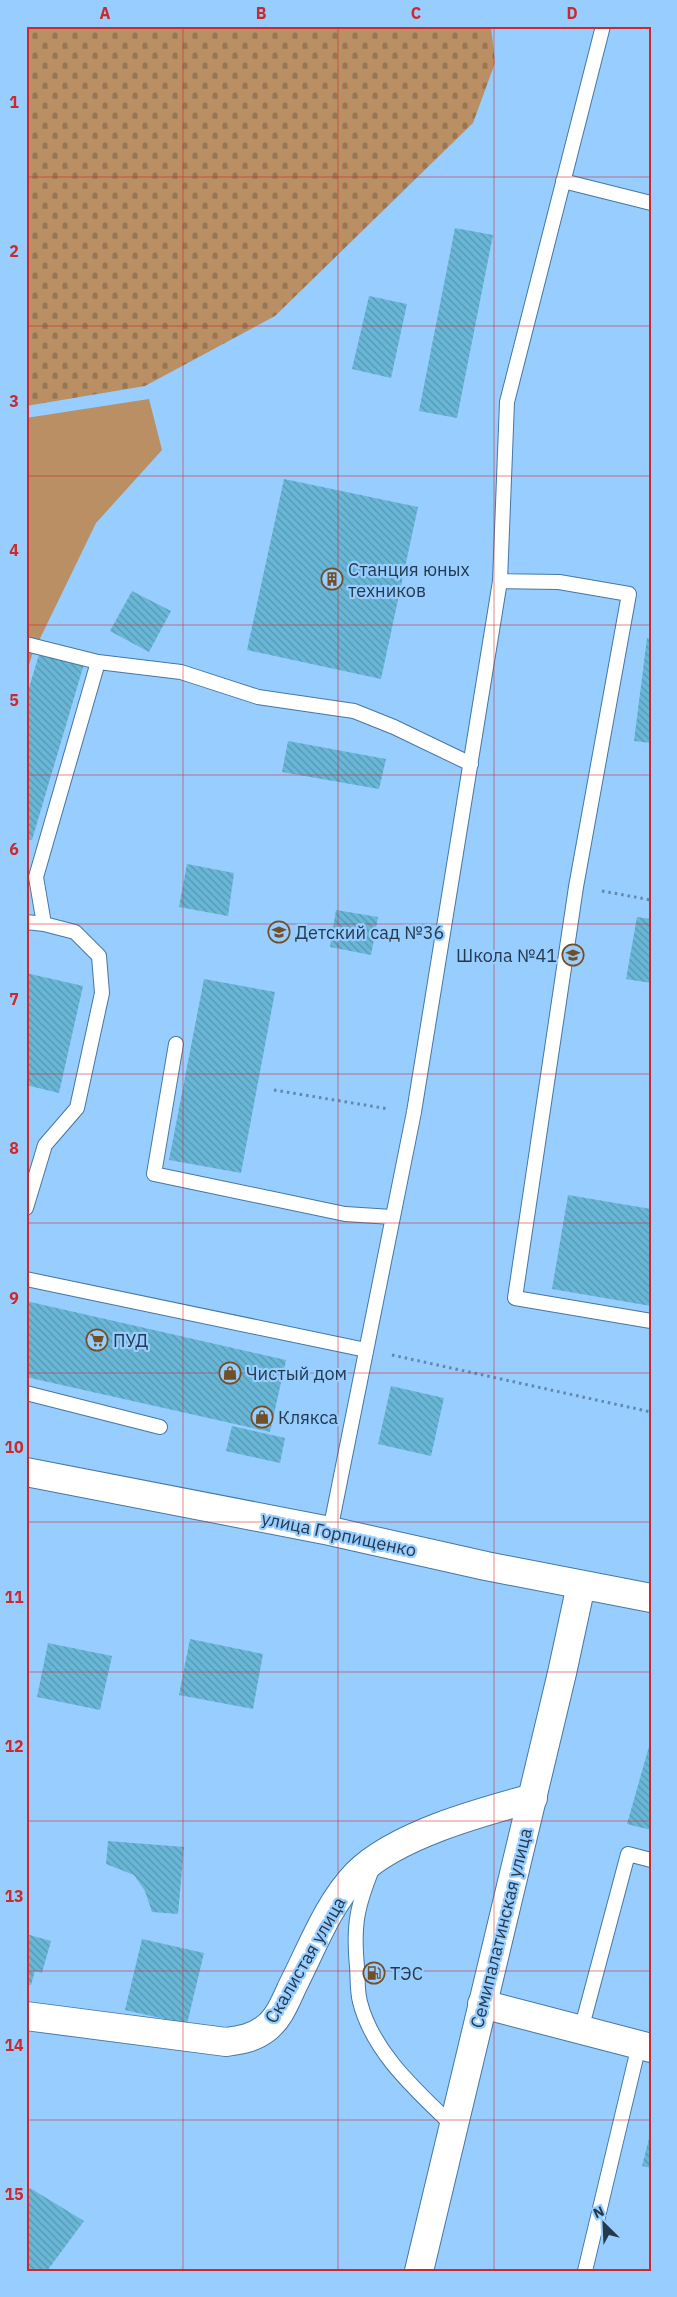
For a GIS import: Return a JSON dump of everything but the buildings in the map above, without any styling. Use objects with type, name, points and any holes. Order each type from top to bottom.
[{"type":"main road","name":"улица Горпищенко","points":[[26,1472],[330,1531],[486,1566],[651,1598]]},
{"type":"main road","name":"Семипалатинская улица","points":[[419,2271],[533,1798],[581,1584]]},
{"type":"main road","name":"Скалистая улица","points":[[26,2016],[226,2042],[249,2039],[266,2028],[280,2011],[336,1901],[357,1874],[378,1857],[401,1844],[472,1815],[533,1798]]},
{"type":"main road","points":[[482,2004],[645,2047]]},
{"type":"lane","points":[[330,1531],[414,1112],[472,764],[500,581],[507,402],[603,26]]},
{"type":"lane","points":[[563,181],[651,204]]},
{"type":"lane","points":[[500,581],[559,582],[628,594],[576,886],[515,1298],[651,1321]]},
{"type":"lane","points":[[26,644],[98,662],[181,672],[258,696],[354,711],[394,727],[472,764]]},
{"type":"lane","points":[[44,924],[36,877],[98,662]]},
{"type":"lane","points":[[26,922],[44,924],[75,932],[99,956],[102,993],[77,1108],[45,1144],[26,1208]]},
{"type":"lane","points":[[176,1044],[154,1174],[345,1214],[392,1218]]},
{"type":"lane","points":[[26,1279],[366,1350]]},
{"type":"lane","points":[[26,1393],[160,1427]]},
{"type":"lane","points":[[581,2030],[628,1854],[651,1860]]},
{"type":"lane","points":[[378,1857],[356,1915],[354,1938],[360,2002],[375,2036],[404,2079],[453,2126]]},
{"type":"lane","points":[[585,2271],[645,2047]]},
{"type":"path","points":[[576,886],[651,900]]},
{"type":"path","points":[[274,1090],[414,1112]]},
{"type":"path","points":[[366,1350],[651,1412]]},
{"type":"green space","points":[[26,26],[491,26],[495,63],[473,123],[275,316],[145,386],[26,406]]},
{"type":"green space","points":[[149,399],[162,450],[96,523],[32,655],[26,675],[26,418]]},
{"type":"place","name":"Станция юных техников","points":[[332,579]]},
{"type":"place","name":"Детский сад №36","points":[[279,932]]},
{"type":"place","name":"Школа №41","points":[[573,955]]},
{"type":"place","name":"ПУД","points":[[97,1340]]},
{"type":"place","name":"Чистый дом","points":[[230,1373]]},
{"type":"place","name":"Клякса","points":[[262,1417]]},
{"type":"place","name":"ТЭС","points":[[374,1973]]}]
